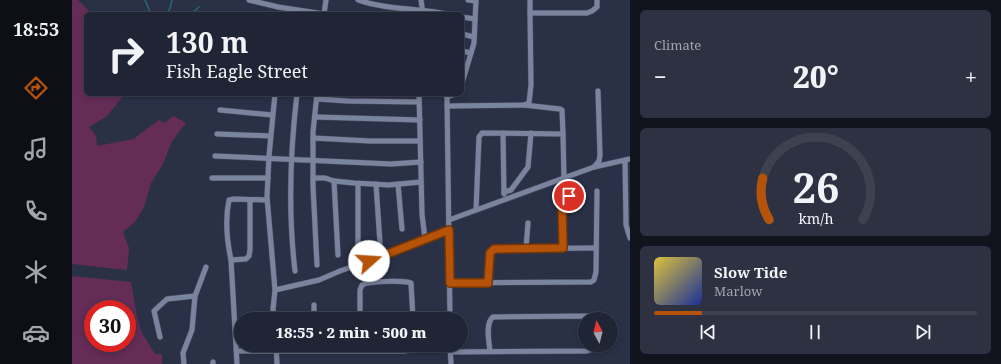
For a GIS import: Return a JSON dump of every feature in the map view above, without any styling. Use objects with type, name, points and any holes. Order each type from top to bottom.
[{"type":"street","points":[[249,0],[278,7],[311,12]]},
{"type":"street","points":[[324,12],[326,0]]},
{"type":"street","points":[[358,0],[404,10],[423,12],[420,0]]},
{"type":"street","points":[[464,68],[471,53],[474,37],[476,1],[468,0]]},
{"type":"street","points":[[524,105],[529,102],[530,97],[530,0]]},
{"type":"street","points":[[530,13],[588,13],[592,12],[597,7],[597,0]]},
{"type":"street","points":[[464,17],[475,19]]},
{"type":"street","points":[[464,34],[474,37]]},
{"type":"street","points":[[464,51],[471,53]]},
{"type":"street","points":[[594,167],[599,161],[600,155],[598,92]]},
{"type":"street","points":[[274,312],[275,290],[267,200],[275,96]]},
{"type":"street","points":[[296,271],[292,243],[291,159],[297,96]]},
{"type":"street","points":[[418,96],[422,214],[425,240]]},
{"type":"street","points":[[446,96],[450,312]]},
{"type":"street","points":[[317,265],[313,211],[313,138],[317,97],[348,102],[419,102]]},
{"type":"street","points":[[447,106],[524,105],[562,110],[564,178]]},
{"type":"street","points":[[220,110],[273,115]]},
{"type":"street","points":[[315,117],[420,120]]},
{"type":"street","points":[[503,133],[504,200]]},
{"type":"street","points":[[504,192],[511,190],[528,167],[531,133]]},
{"type":"street","points":[[217,134],[271,136]]},
{"type":"street","points":[[476,210],[479,137],[482,134],[563,134]]},
{"type":"street","points":[[313,138],[370,141],[420,141]]},
{"type":"street","points":[[215,156],[313,159],[391,164],[421,162]]},
{"type":"street","points":[[449,220],[594,167],[627,160],[626,225],[630,238]]},
{"type":"street","points":[[212,178],[268,178]]},
{"type":"street","points":[[313,178],[325,178],[334,181],[358,184],[398,184],[421,182]]},
{"type":"street","points":[[334,181],[338,255]]},
{"type":"street","points":[[358,184],[358,250]]},
{"type":"street","points":[[376,184],[380,243]]},
{"type":"street","points":[[398,184],[402,229]]},
{"type":"street","points":[[563,248],[562,205],[563,201],[570,195],[571,189]]},
{"type":"street","points":[[450,283],[591,282],[594,280],[596,272],[597,191]]},
{"type":"street","points":[[234,312],[231,260],[228,244],[228,207],[230,200],[267,200]]},
{"type":"street","points":[[231,260],[246,259],[249,256],[250,200]]},
{"type":"street","points":[[526,248],[528,223]]},
{"type":"street","points":[[275,290],[319,280],[449,230]]},
{"type":"street","points":[[488,283],[490,253],[494,249],[596,248]]},
{"type":"street","points":[[184,364],[184,349],[192,330],[195,296],[206,267]]},
{"type":"street","points":[[360,312],[360,290],[362,285],[370,283],[404,282],[410,283],[412,312]]},
{"type":"street","points":[[160,336],[154,311],[167,299],[195,296]]},
{"type":"street","points":[[314,305],[314,312]]},
{"type":"street","points":[[490,351],[489,323],[493,317],[578,316]]},
{"type":"street","points":[[468,352],[578,351]]},
{"type":"street","points":[[237,352],[237,364]]},
{"type":"street","points":[[277,352],[277,364]]},
{"type":"street","points":[[450,352],[451,364]]},
{"type":"shaded area","points":[[72,0],[78,0],[90,12],[84,12],[84,96],[123,96],[107,116],[89,127],[96,136],[97,146],[134,139],[159,120],[165,123],[173,116],[186,123],[172,141],[163,164],[151,183],[144,207],[135,222],[123,232],[129,248],[127,270],[72,264]]},
{"type":"shaded area","points":[[72,276],[131,282],[134,300],[84,300],[84,352],[136,352],[136,311],[142,333],[155,354],[162,354],[162,364],[72,364]]},
{"type":"waterway","points":[[145,0],[150,12]]},
{"type":"waterway","points":[[168,12],[172,0]]},
{"type":"waterway","points":[[193,12],[199,7]]},
{"type":"route","points":[[369,261],[449,230],[450,283],[488,283],[490,253],[494,249],[563,248],[561,211],[563,201],[569,196]]}]
